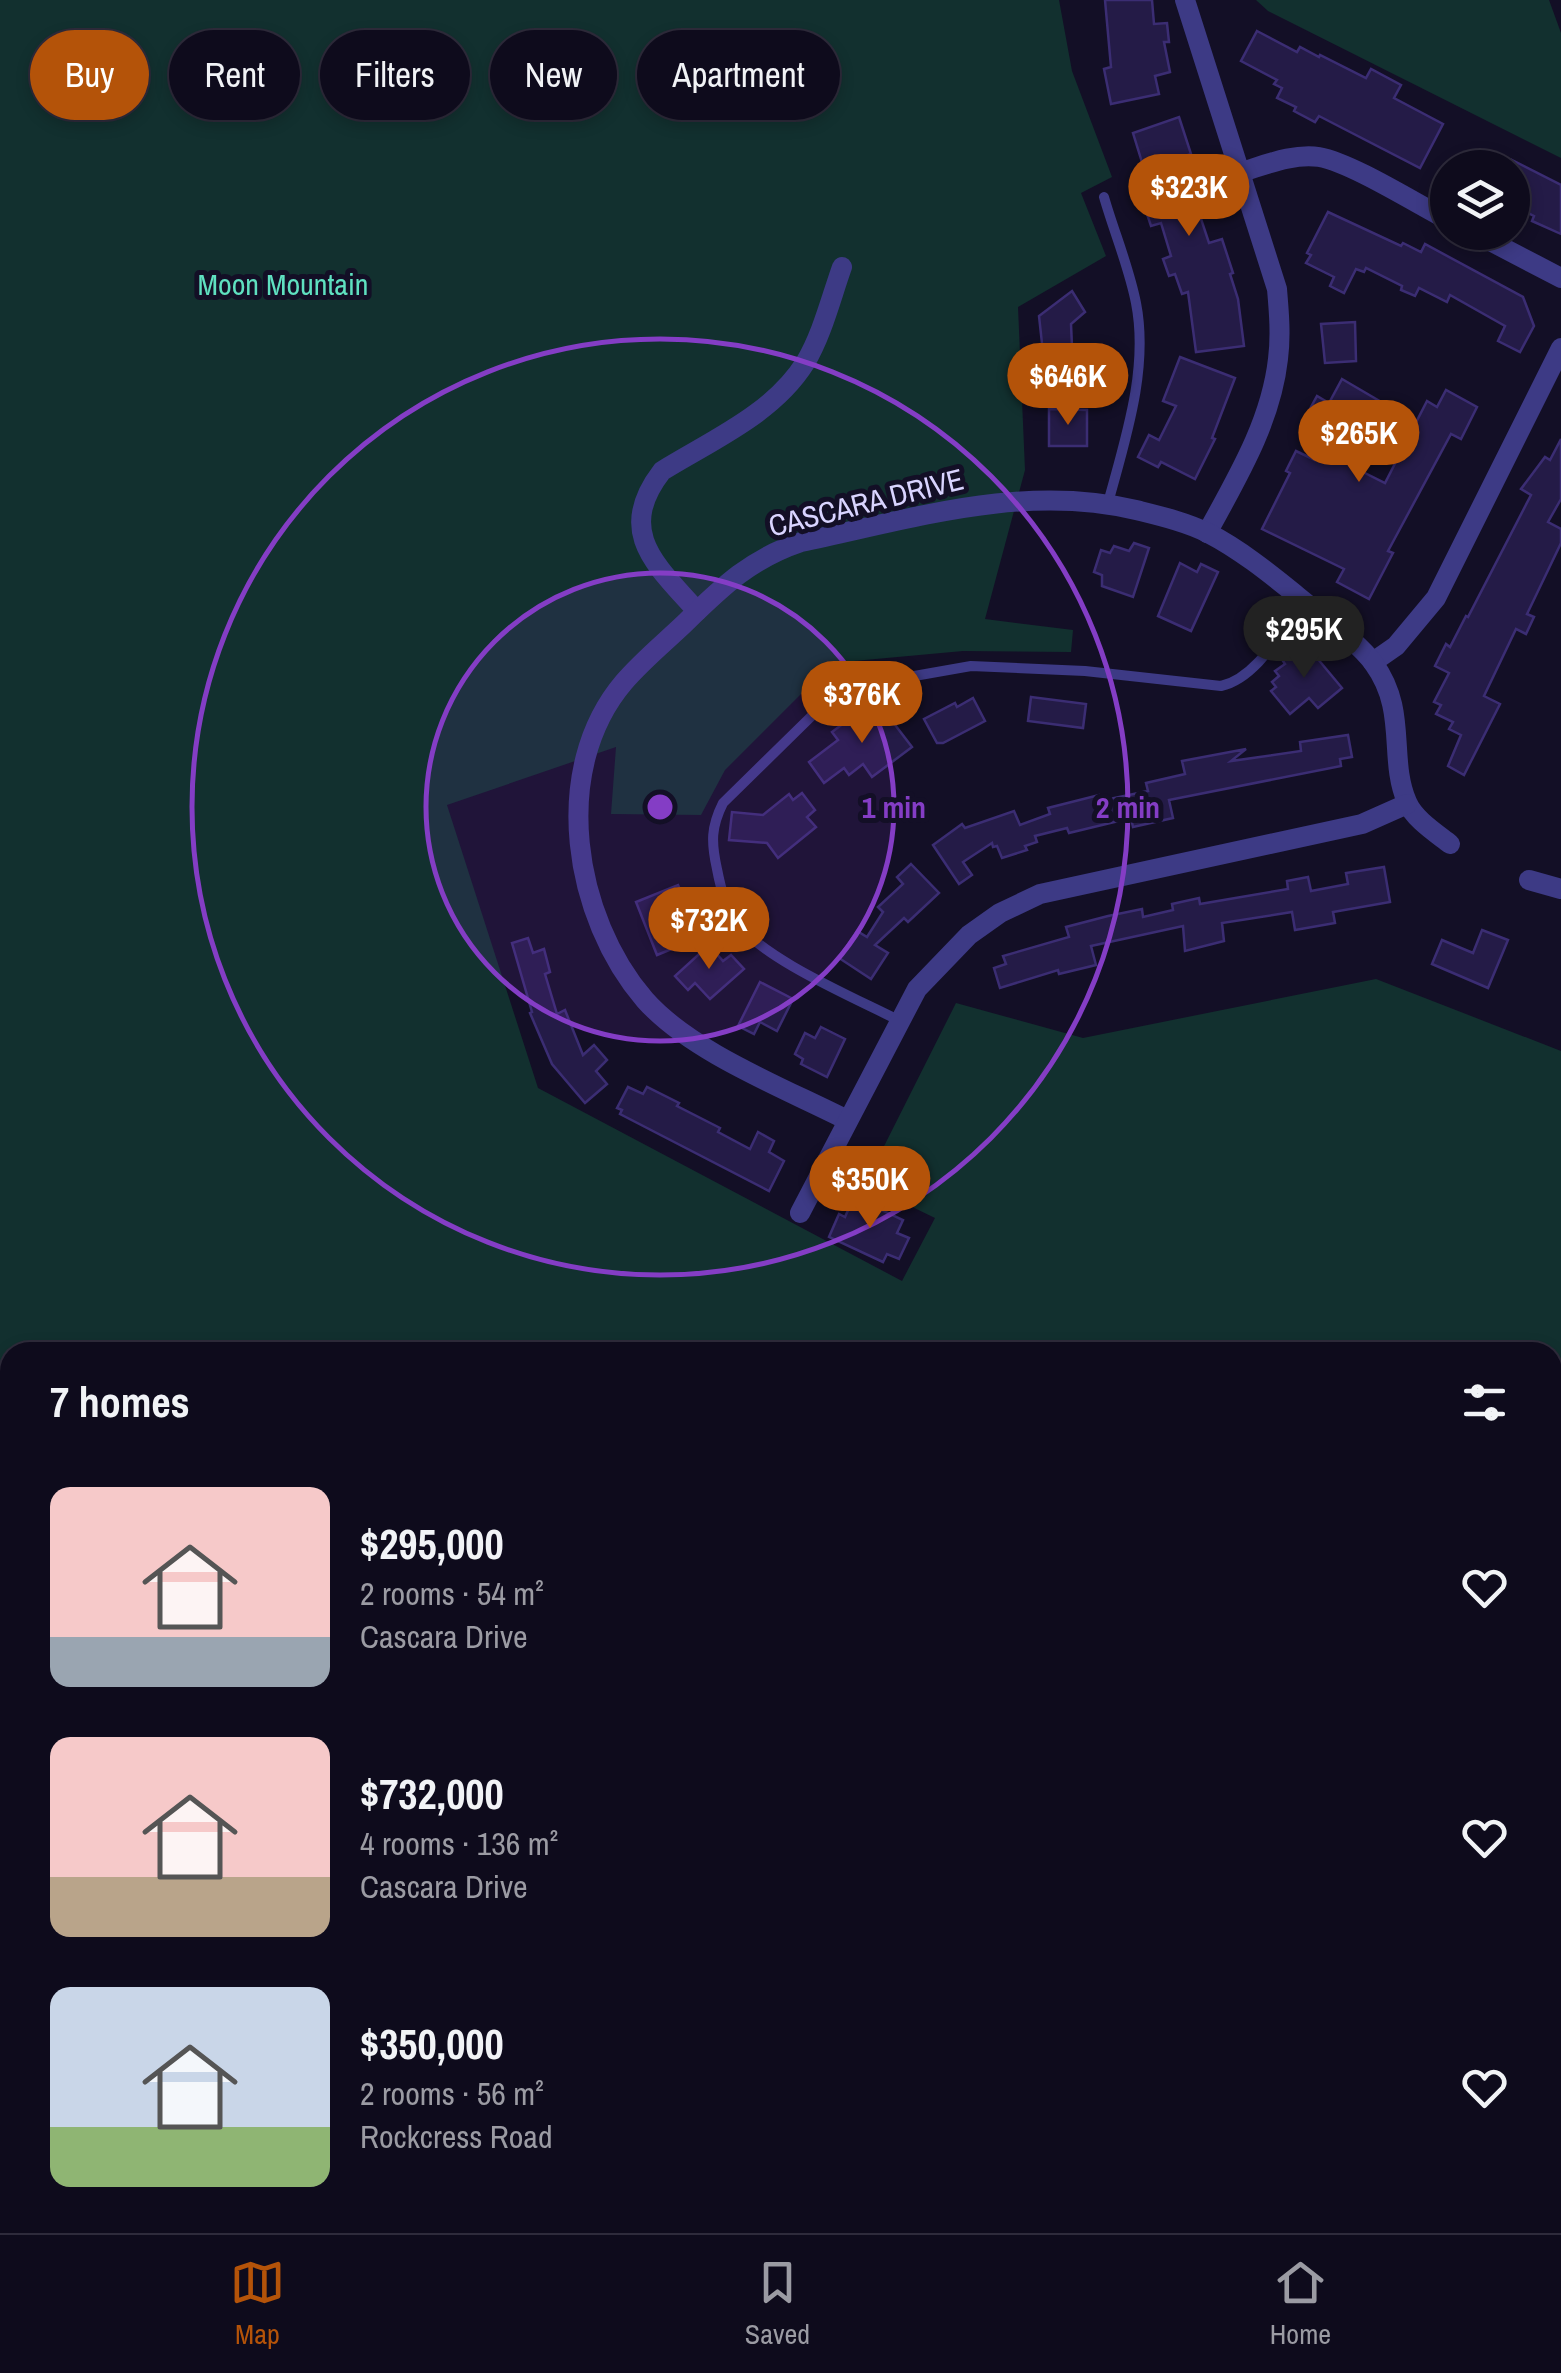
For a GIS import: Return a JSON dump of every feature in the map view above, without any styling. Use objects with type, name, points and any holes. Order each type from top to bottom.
[{"type":"street","points":[[1185,0],[1277,288],[1278,363],[1256,442],[1207,532]]},
{"type":"street","points":[[1242,172],[1288,158],[1318,157],[1430,211]]},
{"type":"street","points":[[1507,250],[1561,278]]},
{"type":"street","points":[[697,611],[652,561],[644,546],[640,524],[651,486],[662,471],[772,403],[792,382],[808,358],[842,267]]},
{"type":"street","points":[[1374,662],[1414,626],[1436,598],[1561,348]]},
{"type":"street","name":"CASCARA DRIVE","points":[[847,1120],[708,1049],[673,1026],[645,1000],[619,964],[582,863],[578,818],[582,770],[600,723],[622,684],[744,568],[771,552],[801,542],[992,502],[1074,498],[1108,503],[1207,532],[1248,558],[1374,662],[1398,722],[1400,772],[1407,804]]},
{"type":"street","points":[[800,1213],[917,989],[969,934],[1000,913],[1040,894],[1362,824],[1407,804],[1450,844]]},
{"type":"street","points":[[1529,880],[1561,890]]},
{"type":"lane","points":[[1104,197],[1136,302],[1140,338],[1132,410],[1108,503]]},
{"type":"lane","points":[[898,1020],[768,951],[734,919],[720,882],[711,839],[714,820],[724,803],[829,700],[852,687],[971,666],[1084,672],[1221,686],[1236,683],[1248,672],[1304,602]]},
{"type":"green space","name":"Moon Mountain","points":[[0,0],[1059,0],[1072,71],[1112,177],[1081,193],[1106,256],[1018,307],[1025,470],[985,619],[1073,630],[1071,652],[963,651],[832,663],[725,770],[701,815],[611,814],[616,747],[447,805],[538,1088],[902,1281],[935,1218],[865,1184],[956,1003],[1083,1038],[1376,979],[1561,1051],[1561,1342],[0,1342]]},
{"type":"green space","points":[[1256,0],[1549,0],[1561,33],[1561,158],[1268,11]]},
{"type":"building","points":[[1105,0],[1152,0],[1154,24],[1167,23],[1169,42],[1164,42],[1170,72],[1155,76],[1159,94],[1111,104],[1104,69],[1111,67]]},
{"type":"building","points":[[1257,31],[1297,52],[1300,47],[1366,78],[1371,69],[1401,85],[1394,98],[1443,124],[1420,168],[1319,116],[1315,122],[1277,98],[1282,88],[1274,84],[1277,80],[1241,61]]},
{"type":"building","points":[[1179,117],[1191,154],[1182,157],[1203,212],[1199,213],[1209,243],[1222,239],[1233,273],[1230,274],[1238,299],[1244,346],[1196,352],[1188,292],[1182,294],[1175,274],[1169,276],[1163,259],[1171,256],[1161,223],[1151,226],[1143,202],[1153,198],[1133,133]]},
{"type":"building","points":[[1530,169],[1561,185],[1561,234],[1532,221],[1534,216],[1530,214]]},
{"type":"building","points":[[1328,212],[1401,246],[1403,243],[1421,252],[1425,244],[1523,297],[1534,326],[1520,352],[1498,341],[1505,326],[1450,295],[1447,302],[1419,288],[1415,296],[1366,268],[1364,272],[1356,269],[1344,293],[1330,286],[1334,277],[1306,263],[1311,255],[1307,253]]},
{"type":"building","points":[[1072,291],[1085,312],[1071,324],[1073,369],[1045,371],[1039,316]]},
{"type":"building","points":[[1355,322],[1356,361],[1325,363],[1321,324]]},
{"type":"building","points":[[1180,357],[1235,378],[1212,438],[1215,439],[1195,479],[1161,462],[1158,467],[1138,457],[1149,435],[1159,440],[1176,406],[1163,401]]},
{"type":"building","points":[[1342,379],[1388,406],[1380,421],[1373,417],[1352,454],[1364,461],[1359,470],[1385,483],[1427,401],[1437,407],[1446,390],[1477,407],[1461,439],[1451,434],[1388,551],[1393,553],[1369,599],[1337,582],[1344,569],[1262,529],[1290,473],[1286,471],[1296,451],[1315,460],[1329,433],[1304,420],[1317,396],[1329,403]]},
{"type":"building","points":[[1049,409],[1087,410],[1087,446],[1049,446]]},
{"type":"building","points":[[1561,439],[1561,499],[1548,522],[1561,529],[1561,543],[1527,614],[1534,617],[1526,634],[1516,629],[1484,696],[1500,704],[1464,775],[1448,766],[1461,735],[1449,729],[1453,722],[1436,714],[1441,705],[1434,702],[1449,673],[1435,666],[1446,644],[1450,647],[1468,617],[1531,495],[1521,489],[1545,457],[1550,460]]},
{"type":"building","points":[[1134,543],[1149,548],[1133,597],[1102,586],[1102,575],[1094,572],[1101,550],[1110,553],[1114,546],[1129,551]]},
{"type":"building","points":[[1180,563],[1197,572],[1201,564],[1218,572],[1191,631],[1158,616]]},
{"type":"building","points":[[1307,646],[1342,688],[1318,708],[1309,698],[1290,714],[1271,691],[1276,687],[1272,682],[1279,676],[1275,671],[1285,664],[1283,661]]},
{"type":"building","points":[[1031,697],[1086,704],[1083,728],[1028,721]]},
{"type":"building","points":[[973,698],[985,721],[937,743],[924,719]]},
{"type":"building","points":[[879,704],[912,747],[872,777],[863,764],[849,775],[844,768],[824,783],[809,762],[838,740],[832,732],[856,714],[859,719]]},
{"type":"building","points":[[1348,735],[1352,757],[1340,759],[1341,766],[1169,800],[1173,818],[1133,827],[1131,818],[1069,833],[1067,828],[1035,836],[1037,842],[1025,846],[1027,850],[1002,858],[992,843],[963,862],[972,875],[959,884],[933,845],[962,824],[965,828],[1014,811],[1020,825],[1050,814],[1048,808],[1099,795],[1100,801],[1148,791],[1146,783],[1185,774],[1182,761],[1246,749],[1231,761],[1301,751],[1300,742]]},
{"type":"building","points":[[802,793],[815,810],[807,817],[816,827],[778,858],[767,843],[729,840],[732,812],[763,815],[789,794],[793,800]]},
{"type":"building","points":[[911,864],[939,893],[875,945],[888,953],[871,979],[839,958],[857,931],[867,937],[883,912],[878,907],[903,884],[897,877]]},
{"type":"building","points":[[1384,867],[1390,902],[1333,912],[1335,923],[1295,930],[1292,912],[1222,923],[1224,941],[1185,951],[1183,926],[1091,946],[1096,965],[1059,974],[1058,970],[1000,988],[994,968],[1006,964],[1003,956],[1069,937],[1066,927],[1108,916],[1142,909],[1143,917],[1173,910],[1172,904],[1199,898],[1200,904],[1288,889],[1287,881],[1308,877],[1311,891],[1348,884],[1346,873]]},
{"type":"building","points":[[678,885],[689,911],[695,908],[702,925],[694,928],[701,937],[657,955],[636,902]]},
{"type":"building","points":[[1482,930],[1508,940],[1488,988],[1432,964],[1442,940],[1473,953]]},
{"type":"building","points":[[528,938],[533,953],[544,949],[550,972],[545,974],[557,1014],[565,1010],[583,1055],[594,1045],[607,1060],[596,1071],[607,1084],[585,1103],[552,1064],[530,1013],[512,943]]},
{"type":"building","points":[[709,945],[723,961],[731,955],[744,969],[710,999],[695,983],[688,990],[675,976]]},
{"type":"building","points":[[760,982],[793,999],[777,1031],[760,1022],[754,1034],[738,1026]]},
{"type":"building","points":[[821,1027],[845,1039],[827,1077],[801,1064],[803,1059],[795,1054],[805,1033],[815,1038]]},
{"type":"building","points":[[628,1087],[643,1094],[647,1087],[679,1103],[677,1106],[750,1149],[758,1132],[774,1141],[769,1152],[784,1161],[769,1191],[620,1114],[622,1110],[617,1108]]},
{"type":"building","points":[[854,1197],[903,1220],[897,1233],[909,1238],[899,1259],[887,1254],[883,1262],[829,1237],[839,1214],[845,1217]]}]
